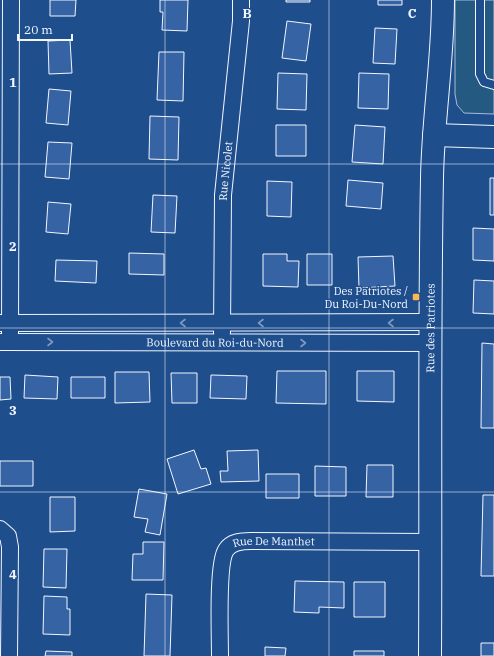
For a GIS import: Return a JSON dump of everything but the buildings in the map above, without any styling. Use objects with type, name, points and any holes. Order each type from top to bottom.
[{"type":"street","points":[[5,342],[5,135],[11,0]]},
{"type":"street","name":"Rue Nicolet","points":[[222,342],[222,194],[241,0]]},
{"type":"street","name":"Rue des Patriotes","points":[[430,656],[430,333],[432,176],[434,135],[442,57],[443,0]]},
{"type":"street","points":[[434,135],[494,137]]},
{"type":"street","name":"Boulevard du Roi-du-Nord","points":[[5,323],[222,323],[430,333]]},
{"type":"street","name":"Boulevard du Roi-du-Nord","points":[[5,342],[222,342],[430,333]]},
{"type":"street","points":[[0,529],[8,536],[10,547],[9,656]]},
{"type":"street","name":"Rue De Manthet","points":[[220,656],[221,567],[224,552],[233,544],[251,541],[430,542]]},
{"type":"lane","points":[[480,0],[480,74],[484,82],[494,85]]},
{"type":"shaded area","points":[[455,0],[494,0],[494,114],[464,113],[457,105],[455,94]]},
{"type":"place","name":"Des Patriotes / Du Roi-Du-Nord","points":[[416,297]]}]
